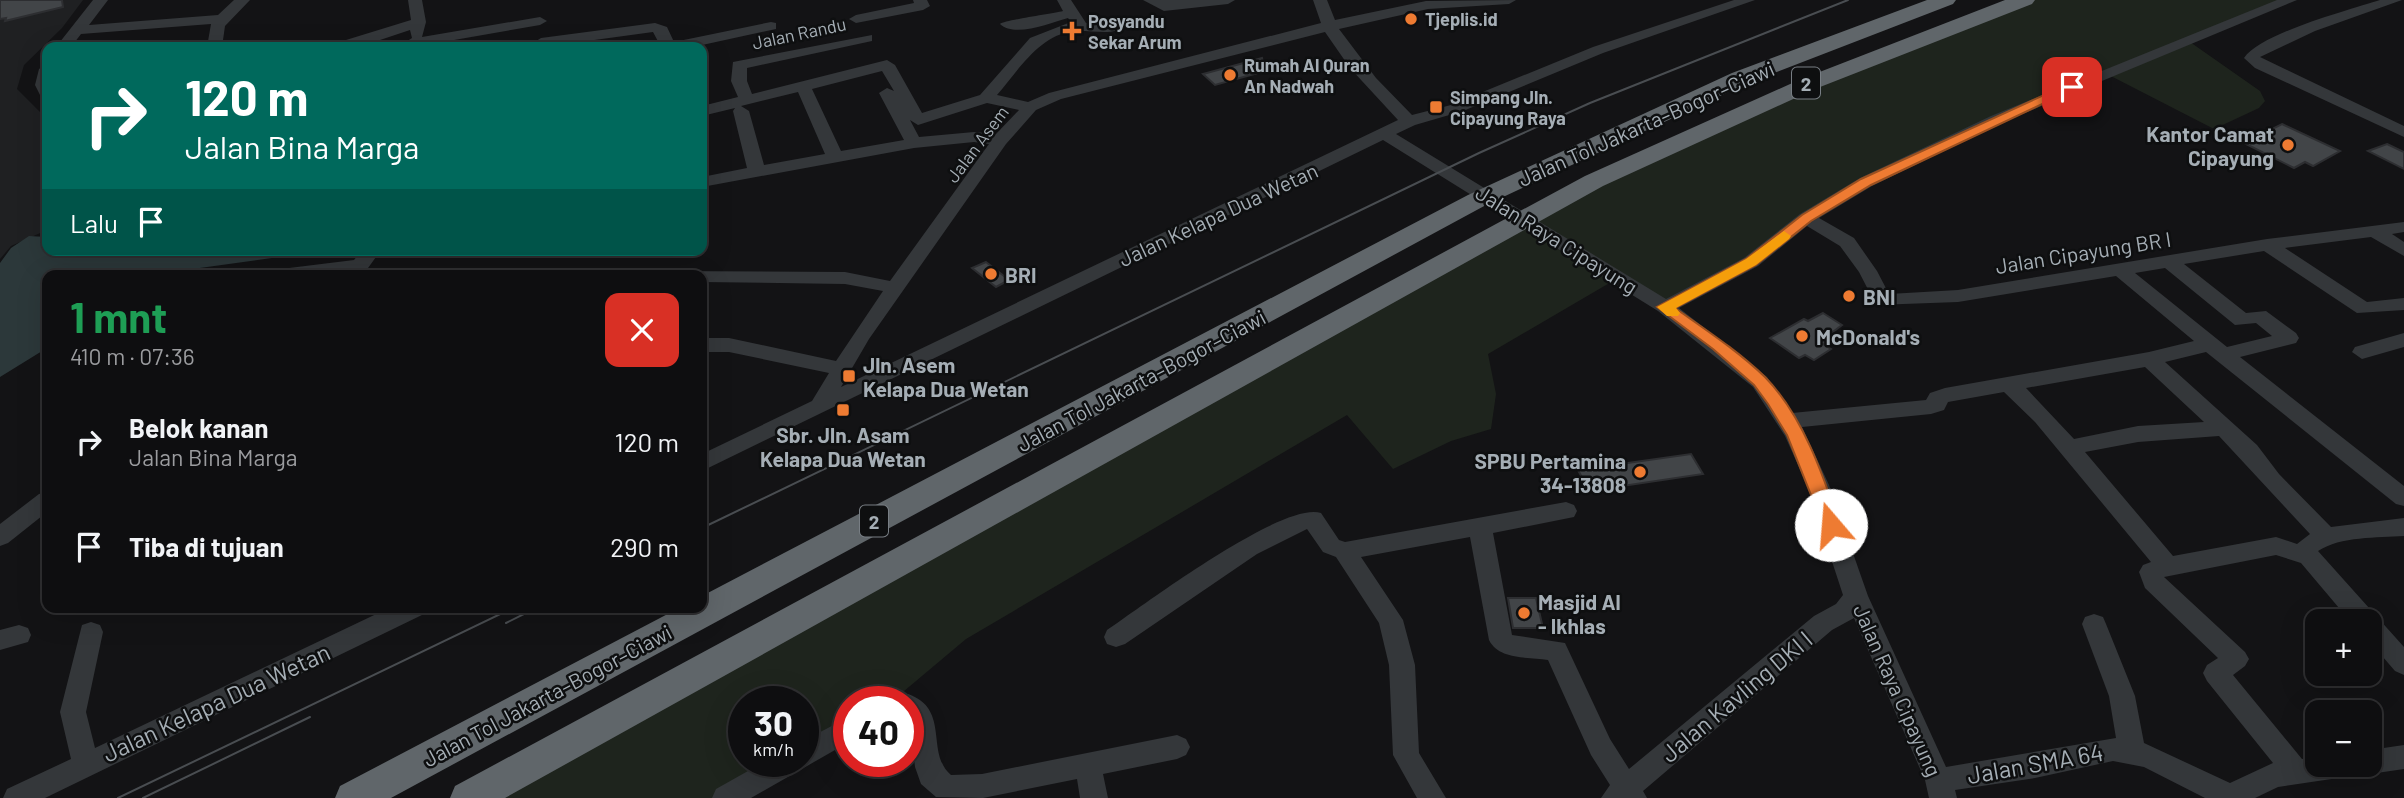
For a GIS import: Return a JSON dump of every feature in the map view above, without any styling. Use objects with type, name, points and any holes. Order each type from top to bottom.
[{"type":"highway","name":"Jalan Tol Jakarta–Bogor–Ciawi","points":[[707,610],[1477,200],[1740,78],[1946,0]]},
{"type":"highway","name":"Jalan Tol Jakarta–Bogor–Ciawi","points":[[468,798],[1511,224],[1785,92],[1870,57],[2025,0]]},
{"type":"highway","name":"Jalan Tol Jakarta–Bogor–Ciawi","points":[[354,798],[701,613]]},
{"type":"street","points":[[67,42],[101,0]]},
{"type":"street","points":[[215,42],[214,32],[222,19],[243,0]]},
{"type":"street","points":[[413,42],[419,22],[415,0]]},
{"type":"street","points":[[541,42],[540,21],[544,0]]},
{"type":"street","name":"Jalan Randu","points":[[849,0],[879,71]]},
{"type":"street","points":[[856,19],[923,6],[921,0]]},
{"type":"street","points":[[1150,0],[1164,7],[1228,0]]},
{"type":"street","points":[[1320,0],[1320,12],[1329,26],[1377,91],[1409,121]]},
{"type":"street","name":"Jalan Asem","points":[[820,403],[861,336],[1000,140],[1030,107],[1055,96],[1329,26],[1435,4],[1508,0]]},
{"type":"street","name":"Jalan Kelapa Dua Wetan","points":[[707,460],[820,403],[1409,121],[1457,108],[1598,50],[1748,0]]},
{"type":"street","points":[[1665,307],[1751,262],[1807,218],[1866,182],[1997,119],[2290,0]]},
{"type":"street","points":[[2395,0],[2310,28],[2256,52],[2252,58],[2261,65],[2403,130]]},
{"type":"street","points":[[1007,24],[1027,24],[1074,16],[1117,25]]},
{"type":"street","points":[[986,98],[1035,41],[1074,16]]},
{"type":"street","points":[[78,30],[222,19]]},
{"type":"street","points":[[423,42],[540,21]]},
{"type":"street","points":[[351,42],[419,22]]},
{"type":"street","points":[[695,42],[771,26]]},
{"type":"street","points":[[560,42],[655,27],[662,30],[668,42]]},
{"type":"street","name":"Jalan Randu","points":[[744,105],[739,65],[867,38]]},
{"type":"street","points":[[707,110],[744,105],[879,71],[887,65],[918,120],[986,98],[1030,107]]},
{"type":"street","points":[[879,71],[914,143]]},
{"type":"street","points":[[805,90],[835,158]]},
{"type":"street","points":[[744,105],[757,173]]},
{"type":"street","name":"Jalan Raya Cipayung","points":[[1385,134],[1665,307],[1718,346],[1760,382],[1787,421],[1818,485],[1856,596],[1940,793]]},
{"type":"street","points":[[707,181],[914,143],[974,137],[1000,140]]},
{"type":"street","name":"Jalan Cipayung BR I","points":[[1807,218],[1847,242],[1868,271],[1883,301],[1958,296],[2168,261],[2404,227]]},
{"type":"street","points":[[2376,232],[2404,250]]},
{"type":"street","points":[[2267,246],[2364,309],[2404,304]]},
{"type":"street","points":[[356,270],[367,256]]},
{"type":"street","points":[[1787,421],[1931,407],[1937,405],[1939,397],[2149,359],[2289,338],[2259,316],[2242,320],[2168,261]]},
{"type":"street","points":[[2119,269],[2216,350],[2404,498]]},
{"type":"street","points":[[312,270],[345,270]]},
{"type":"street","points":[[707,275],[845,278],[896,288]]},
{"type":"street","points":[[2362,352],[2404,340]]},
{"type":"street","points":[[707,345],[729,345],[843,369]]},
{"type":"street","points":[[2149,359],[2225,428],[2326,536]]},
{"type":"street","points":[[2010,385],[2068,448],[2168,566]]},
{"type":"street","points":[[2068,448],[2137,434],[2225,428]]},
{"type":"street","points":[[0,537],[42,504]]},
{"type":"street","points":[[1116,637],[1249,547],[1302,518],[1313,519],[1331,546],[1345,551],[1566,511]]},
{"type":"street","points":[[1480,526],[1501,640],[1508,645],[1556,650],[1624,795]]},
{"type":"street","points":[[2306,556],[2309,543],[2326,536],[2404,527]]},
{"type":"street","points":[[2295,770],[2216,673],[2236,659],[2153,580],[2151,572],[2168,566],[2276,546],[2306,556],[2354,609]]},
{"type":"street","points":[[1345,551],[1391,620],[1402,665],[1406,755],[1432,798]]},
{"type":"street","name":"Jalan Kavling DKI I","points":[[1624,795],[1823,623],[1844,611],[1856,596]]},
{"type":"street","name":"Jalan Kelapa Dua Wetan","points":[[17,798],[402,613]]},
{"type":"street","name":"Jalan SMA 64","points":[[2094,624],[2122,696],[2132,751]]},
{"type":"street","points":[[86,764],[73,712],[90,632]]},
{"type":"street","points":[[2382,639],[2404,663]]},
{"type":"street","points":[[924,735],[931,775],[946,788],[982,786],[1177,747]]},
{"type":"street","name":"Jalan SMA 64","points":[[1940,793],[2035,766],[2113,750],[2132,751],[2231,798]]},
{"type":"street","points":[[2382,760],[2404,757]]},
{"type":"street","points":[[1088,765],[1094,798]]},
{"type":"street","points":[[2231,798],[2275,775],[2305,769]]},
{"type":"street","points":[[726,798],[763,777]]},
{"type":"shaded area","points":[[0,0],[83,0],[62,28],[48,42],[42,42],[42,47],[24,65],[17,89],[42,114],[42,232],[11,246],[0,259]]},
{"type":"shaded area","points":[[2025,0],[2291,0],[2190,42],[2260,91],[2265,101],[2259,108],[2214,129],[2105,73],[1928,151],[1665,307],[1618,278],[1488,354],[1496,394],[1491,429],[1451,441],[1393,469],[1347,415],[966,639],[910,686],[833,686],[833,736],[819,744],[819,686],[728,686],[728,777],[762,777],[727,798],[468,798],[1530,220],[1594,181]]},
{"type":"shaded area","points":[[29,236],[42,237],[42,256],[286,256],[185,270],[42,270],[42,351],[0,377],[0,263],[11,248]]},
{"type":"building","points":[[0,0],[62,0],[63,7],[5,21],[6,18],[0,19]]},
{"type":"building","name":"Rumah Al Quran An Nadwah","points":[[1262,58],[1265,71],[1215,85],[1203,74]]},
{"type":"building","name":"Kantor Camat Cipayung","points":[[2282,124],[2340,151],[2313,166],[2305,162],[2294,168],[2244,143]]},
{"type":"building","points":[[2387,144],[2404,152],[2404,169],[2368,151]]},
{"type":"building","name":"BRI","points":[[986,262],[1009,280],[996,287],[972,268]]},
{"type":"building","name":"McDonald's","points":[[1823,313],[1842,325],[1829,335],[1834,338],[1823,344],[1831,349],[1814,360],[1805,355],[1799,358],[1770,338],[1804,319],[1808,321]]},
{"type":"building","name":"SPBU Pertamina 34-13808","points":[[1691,454],[1703,474],[1589,491],[1578,470]]},
{"type":"building","name":"Masjid Al - Ikhlas","points":[[1508,598],[1536,598],[1543,628],[1513,628]]},
{"type":"tram line","points":[[707,526],[1479,153],[1590,103],[1848,0]]},
{"type":"tram line","points":[[118,798],[503,613]]},
{"type":"tram line","points":[[506,623],[526,613]]},
{"type":"tram line","points":[[143,798],[310,717]]},
{"type":"slow traffic","points":[[1672,313],[1665,307],[1751,262],[1784,236]]},
{"type":"place","name":"Tjeplis.id","points":[[1411,19]]},
{"type":"place","name":"Posyandu Sekar Arum","points":[[1072,31]]},
{"type":"place","name":"Rumah Al Quran An Nadwah","points":[[1230,75]]},
{"type":"place","name":"Simpang Jln. Cipayung Raya","points":[[1436,107]]},
{"type":"place","name":"Kantor Camat Cipayung","points":[[2288,145]]},
{"type":"place","name":"BRI","points":[[991,274]]},
{"type":"place","name":"BNI","points":[[1849,296]]},
{"type":"place","name":"McDonald's","points":[[1802,336]]},
{"type":"place","name":"Jln. Asem Kelapa Dua Wetan","points":[[849,376]]},
{"type":"place","name":"Sbr. Jln. Asam Kelapa Dua Wetan","points":[[843,410]]},
{"type":"place","name":"SPBU Pertamina 34-13808","points":[[1640,472]]},
{"type":"place","name":"Masjid Al - Ikhlas","points":[[1524,613]]},
{"type":"route","points":[[1831,525],[1818,485],[1795,434],[1774,400],[1760,382],[1718,346],[1665,307],[1751,262],[1807,218],[1866,182],[1997,119],[2031,107],[2072,87]]}]
